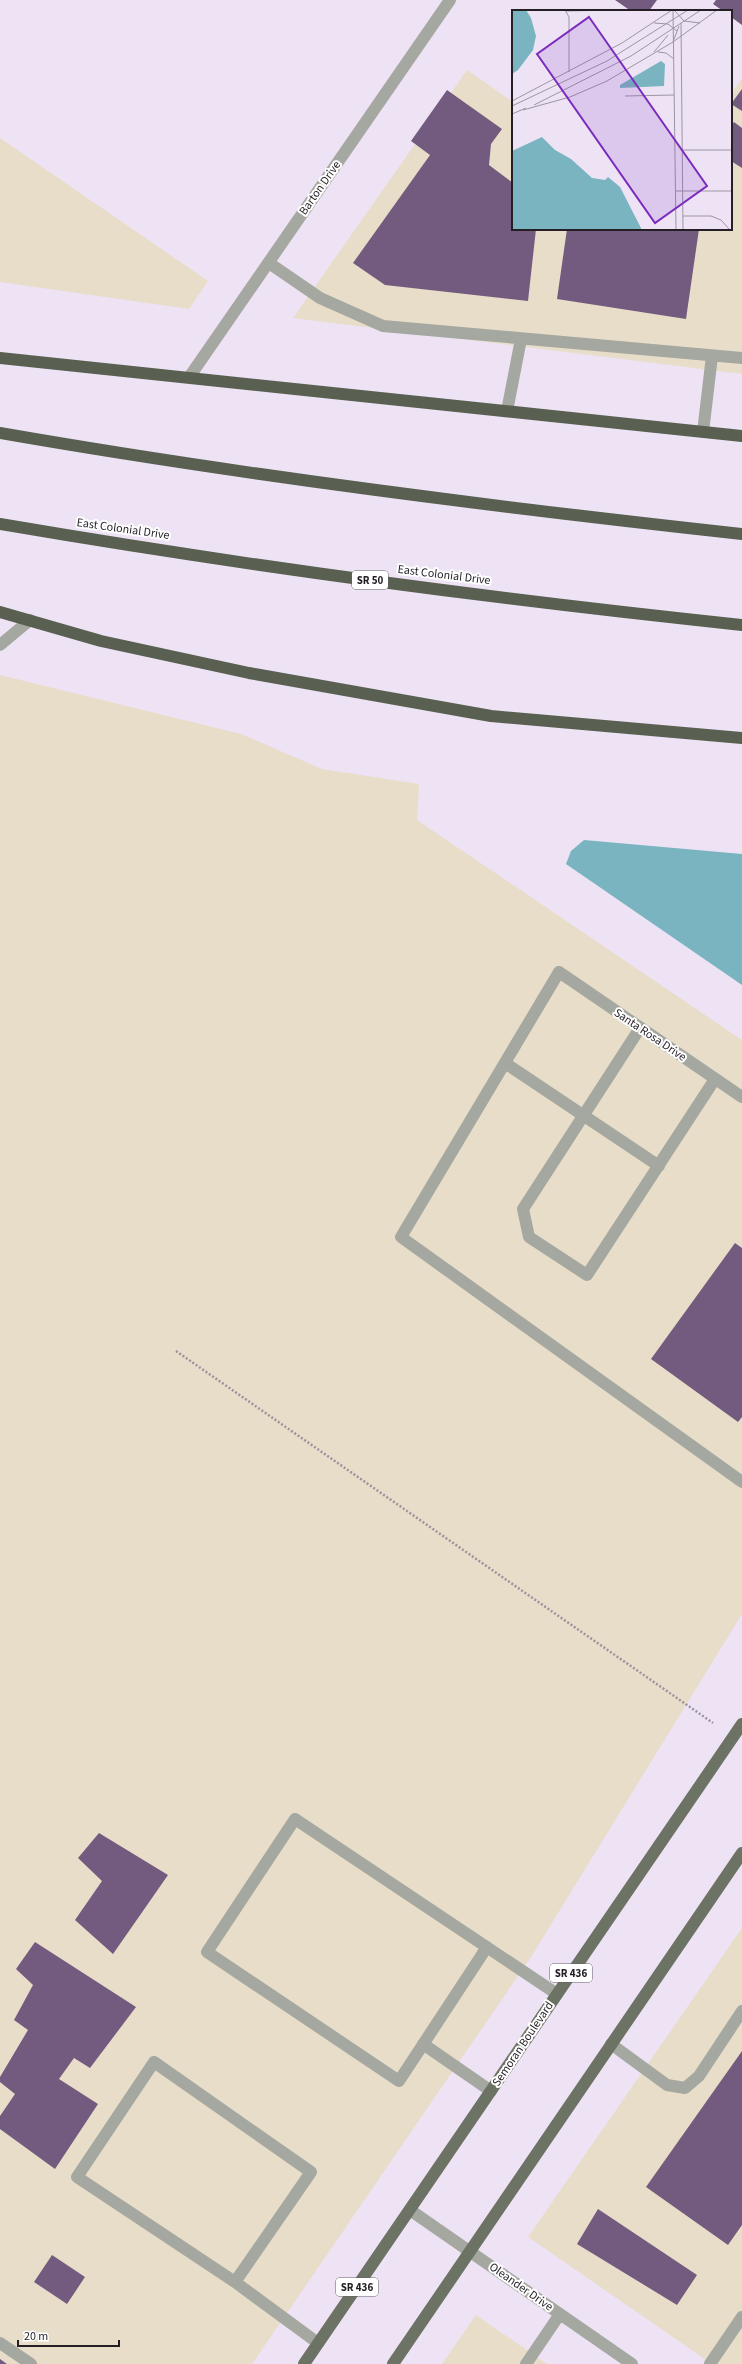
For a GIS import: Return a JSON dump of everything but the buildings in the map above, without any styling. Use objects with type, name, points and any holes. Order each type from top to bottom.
[{"type":"highway","points":[[0,358],[190,376],[742,436]]},
{"type":"highway","points":[[0,434],[350,487],[742,534]]},
{"type":"highway","name":"East Colonial Drive","points":[[0,524],[323,573],[606,610],[742,625]]},
{"type":"highway","points":[[0,612],[102,641],[249,673],[491,716],[742,738]]},
{"type":"main road","name":"Semoran Boulevard","points":[[304,2364],[742,1724]]},
{"type":"main road","points":[[393,2364],[611,2044],[740,1860]]},
{"type":"street","name":"Barton Drive","points":[[190,376],[450,0]]},
{"type":"street","points":[[269,263],[320,298],[383,326],[742,358]]},
{"type":"street","points":[[507,411],[520,339]]},
{"type":"street","points":[[703,432],[712,356]]},
{"type":"street","points":[[0,645],[30,620]]},
{"type":"street","name":"Santa Rosa Drive","points":[[504,1063],[559,972],[742,1097]]},
{"type":"street","points":[[640,1028],[523,1209],[529,1237],[587,1275],[715,1079]]},
{"type":"street","points":[[659,1166],[504,1063],[401,1236],[742,1482]]},
{"type":"street","points":[[487,1947],[398,2081],[207,1952],[295,1819],[487,1947],[557,1994]]},
{"type":"street","points":[[611,2044],[667,2085],[685,2088],[699,2076],[742,2011]]},
{"type":"street","points":[[423,2044],[491,2091]]},
{"type":"street","points":[[235,2282],[311,2172],[154,2062],[78,2177],[235,2282],[318,2343]]},
{"type":"street","name":"Oleander Drive","points":[[410,2210],[632,2364]]},
{"type":"street","points":[[526,2364],[560,2314]]},
{"type":"street","points":[[710,2364],[742,2317]]},
{"type":"street","points":[[0,2343],[32,2364]]},
{"type":"path","points":[[176,1351],[734,1737]]},
{"type":"shaded area","points":[[467,70],[512,101],[512,230],[732,230],[732,93],[742,78],[742,374],[293,318]]},
{"type":"shaded area","points":[[0,138],[208,281],[189,309],[0,282]]},
{"type":"shaded area","points":[[0,675],[241,734],[322,769],[419,784],[417,820],[742,1040],[742,1614],[531,1957],[252,2364],[0,2364]]},
{"type":"shaded area","points":[[742,1928],[742,2364],[712,2364],[528,2237]]},
{"type":"shaded area","points":[[476,2315],[547,2364],[442,2364]]},
{"type":"water","points":[[584,840],[742,854],[742,985],[566,864],[571,851]]}]
